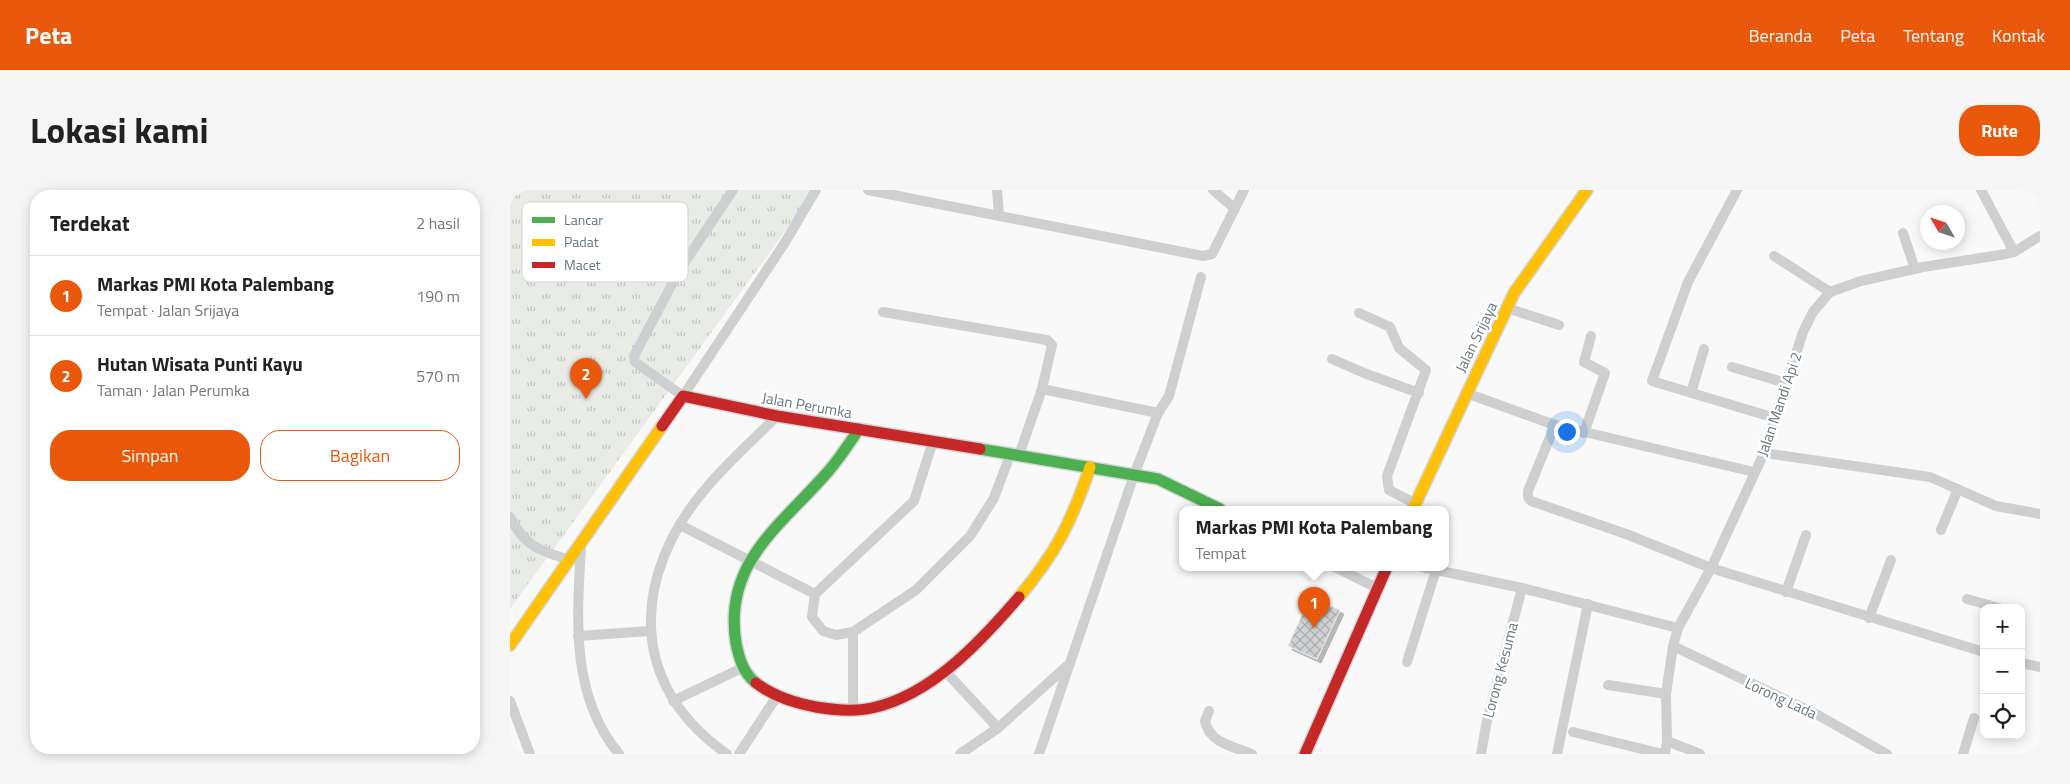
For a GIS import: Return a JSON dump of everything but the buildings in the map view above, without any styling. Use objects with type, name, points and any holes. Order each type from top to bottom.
[{"type":"street","points":[[688,258],[733,190]]},
{"type":"street","points":[[510,646],[683,396],[784,244],[816,190]]},
{"type":"street","points":[[868,190],[1203,256],[1212,254],[1244,190]]},
{"type":"street","points":[[997,190],[999,216]]},
{"type":"street","points":[[1213,190],[1235,208]]},
{"type":"street","name":"Jalan Srijaya","points":[[1414,506],[1514,293],[1587,190]]},
{"type":"street","points":[[1737,190],[1688,282],[1652,378],[1653,382],[1775,418]]},
{"type":"street","points":[[1981,190],[2014,252]]},
{"type":"street","points":[[1903,233],[1915,269]]},
{"type":"street","points":[[1774,256],[1830,292],[1861,281],[1915,269],[2014,252],[2040,236]]},
{"type":"street","points":[[1039,754],[1134,475],[1158,412],[1169,396],[1201,277]]},
{"type":"street","points":[[673,282],[634,356],[636,362],[683,396]]},
{"type":"street","name":"Jalan Mandi Api 2","points":[[1664,754],[1667,741],[1666,694],[1673,646],[1678,628],[1711,568],[1764,453],[1803,332],[1814,312],[1830,292]]},
{"type":"street","points":[[1506,308],[1559,325]]},
{"type":"street","points":[[883,312],[1047,340],[1052,345],[1042,389],[1015,455],[994,498],[970,536],[916,590],[854,632],[836,635],[823,631],[814,623],[811,611],[815,594],[914,502],[933,441]]},
{"type":"street","points":[[1358,312],[1390,327],[1399,348],[1426,369],[1419,393],[1387,476],[1389,490],[1413,506]]},
{"type":"street","points":[[1584,433],[1605,373],[1584,362],[1592,336]]},
{"type":"street","points":[[1691,393],[1704,349]]},
{"type":"street","points":[[1332,358],[1364,373],[1419,393]]},
{"type":"street","points":[[1732,367],[1786,383]]},
{"type":"street","points":[[1042,389],[1158,412]]},
{"type":"street","points":[[1466,393],[1556,426],[1754,472]]},
{"type":"street","name":"Jalan Perumka","points":[[683,396],[777,416],[1158,479],[1214,506]]},
{"type":"street","points":[[727,754],[700,732],[673,700],[657,667],[650,631],[653,594],[662,561],[680,525],[707,487],[777,416]]},
{"type":"street","points":[[1556,426],[1528,491],[1528,498],[1531,501],[1626,534],[1711,568],[1980,651]]},
{"type":"street","points":[[859,429],[822,480],[761,542],[737,590],[733,622],[736,644],[744,668],[751,680],[777,696],[809,705],[854,710],[873,708],[923,685],[945,670],[982,636],[1043,569],[1071,520],[1090,467]]},
{"type":"street","points":[[1764,453],[1930,477],[1996,506],[2040,514]]},
{"type":"street","points":[[1941,530],[1958,489]]},
{"type":"street","points":[[510,517],[518,534],[529,544],[570,560]]},
{"type":"street","points":[[680,525],[815,594]]},
{"type":"street","points":[[1786,592],[1806,535]]},
{"type":"street","points":[[581,545],[576,622],[584,684],[590,708],[605,738],[619,754]]},
{"type":"street","points":[[1869,618],[1891,560]]},
{"type":"street","points":[[1343,571],[1377,588]]},
{"type":"street","points":[[1305,754],[1385,571]]},
{"type":"street","points":[[1407,662],[1436,571]]},
{"type":"street","points":[[1441,571],[1522,588],[1678,628]]},
{"type":"street","name":"Lorong Kesuma","points":[[1481,754],[1486,720],[1522,588]]},
{"type":"street","points":[[1967,599],[1985,604]]},
{"type":"street","points":[[1557,754],[1588,604]]},
{"type":"street","points":[[578,636],[650,631]]},
{"type":"street","points":[[854,632],[854,710]]},
{"type":"street","name":"Lorong Lada","points":[[1673,646],[1816,714],[1887,754]]},
{"type":"street","points":[[2025,664],[2040,667]]},
{"type":"street","points":[[960,754],[998,728],[1068,665]]},
{"type":"street","points":[[673,700],[744,668]]},
{"type":"street","points":[[945,670],[998,728]]},
{"type":"street","points":[[1608,685],[1666,694]]},
{"type":"street","points":[[739,754],[777,696]]},
{"type":"street","points":[[510,701],[530,754]]},
{"type":"street","points":[[1209,711],[1205,722],[1210,734],[1229,746],[1252,754]]},
{"type":"street","points":[[1963,754],[1974,718]]},
{"type":"street","points":[[1573,732],[1664,754]]},
{"type":"street","points":[[1667,741],[1700,754]]},
{"type":"green space","points":[[510,190],[815,190],[510,609]]},
{"type":"traffic: fast","points":[[756,683],[745,670],[740,660],[736,643],[734,615],[738,591],[746,569],[758,549],[773,530],[830,470],[859,429]]},
{"type":"traffic: fast","points":[[980,449],[1158,479],[1214,506]]},
{"type":"traffic: slow","points":[[1414,506],[1514,293],[1587,190]]},
{"type":"traffic: slow","points":[[510,645],[662,426]]},
{"type":"traffic: slow","points":[[1019,597],[1043,566],[1062,536],[1077,504],[1090,467]]},
{"type":"traffic: jam","points":[[662,426],[683,396],[777,416],[980,449]]},
{"type":"traffic: jam","points":[[1305,754],[1385,571]]},
{"type":"traffic: jam","points":[[756,683],[769,692],[784,698],[823,708],[858,710],[894,701],[935,679],[954,664],[972,648],[1019,597]]},
{"type":"place","name":"Hutan Wisata Punti Kayu","points":[[586,399]]},
{"type":"place","name":"Markas PMI Kota Palembang","points":[[1314,628]]}]
